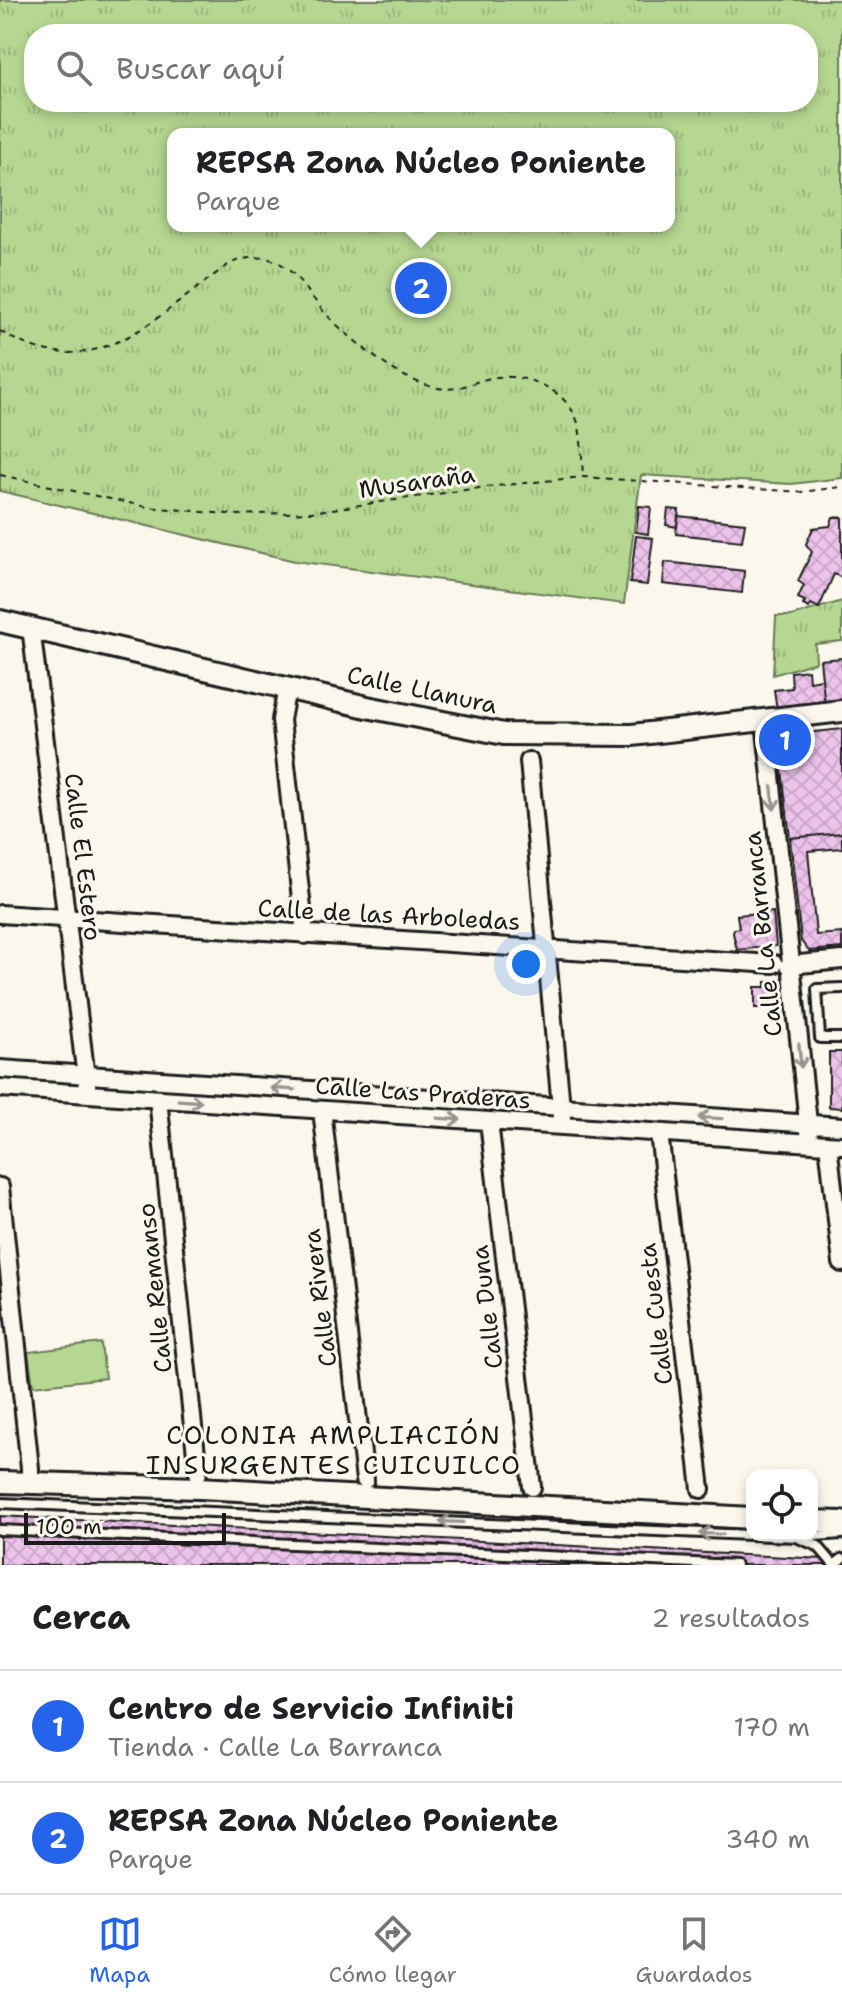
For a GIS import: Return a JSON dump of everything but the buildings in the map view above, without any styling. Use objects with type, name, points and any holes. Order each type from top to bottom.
[{"type":"street","name":"Calle Llanura","points":[[0,621],[488,732],[632,735],[842,711]]},
{"type":"street","name":"Calle El Estero","points":[[31,627],[88,1094]]},
{"type":"street","points":[[287,688],[281,720],[305,935]]},
{"type":"street","name":"Calle La Barranca","points":[[765,720],[782,964],[811,1143]]},
{"type":"street","points":[[529,761],[563,1127]]},
{"type":"street","name":"Calle de las Arboledas","points":[[0,914],[782,964],[842,960]]},
{"type":"street","name":"Calle Las Praderas","points":[[0,1069],[842,1126]]},
{"type":"street","name":"Calle Las Praderas","points":[[0,1088],[835,1144]]},
{"type":"street","name":"Calle Remanso","points":[[158,1099],[198,1473]]},
{"type":"street","name":"Calle Rivera","points":[[322,1110],[365,1480]]},
{"type":"street","name":"Calle Duna","points":[[489,1122],[532,1487]]},
{"type":"street","name":"Calle Cuesta","points":[[659,1133],[701,1489]]},
{"type":"street","points":[[835,1144],[842,1263]]},
{"type":"street","points":[[0,1187],[30,1484]]},
{"type":"street","points":[[0,1482],[200,1488],[746,1518]]},
{"type":"street","points":[[818,1521],[842,1522]]},
{"type":"lane","points":[[842,988],[817,989],[820,1038],[842,1038]]},
{"type":"lane","points":[[0,1503],[746,1535]]},
{"type":"lane","points":[[0,1530],[736,1565]]},
{"type":"lane","points":[[818,1536],[842,1534]]},
{"type":"lane","points":[[806,1541],[818,1546],[834,1565],[842,1559]]},
{"type":"path","points":[[0,331],[26,344],[47,349],[77,353],[98,350],[129,338],[231,263],[245,259],[269,259],[289,267],[325,314],[398,375],[441,389],[465,387],[497,377],[530,379],[549,389],[568,403],[575,417],[583,477]]},
{"type":"path","name":"Musaraña","points":[[0,475],[147,507],[239,515],[311,512],[486,487],[583,477],[801,492],[842,487]]},
{"type":"green space","points":[[0,0],[842,0],[842,478],[791,484],[641,475],[624,604],[295,561],[0,491]]},
{"type":"green space","points":[[842,601],[842,641],[815,644],[816,662],[773,675],[776,616],[791,616]]},
{"type":"green space","points":[[101,1343],[105,1378],[33,1386],[28,1352]]},
{"type":"place","name":"REPSA Zona Núcleo Poniente","points":[[421,288]]},
{"type":"place","name":"Centro de Servicio Infiniti","points":[[785,740]]},
{"type":"district","name":"COLONIA AMPLIACIÓN INSURGENTES CUICUILCO","points":[[334,1449]]}]
